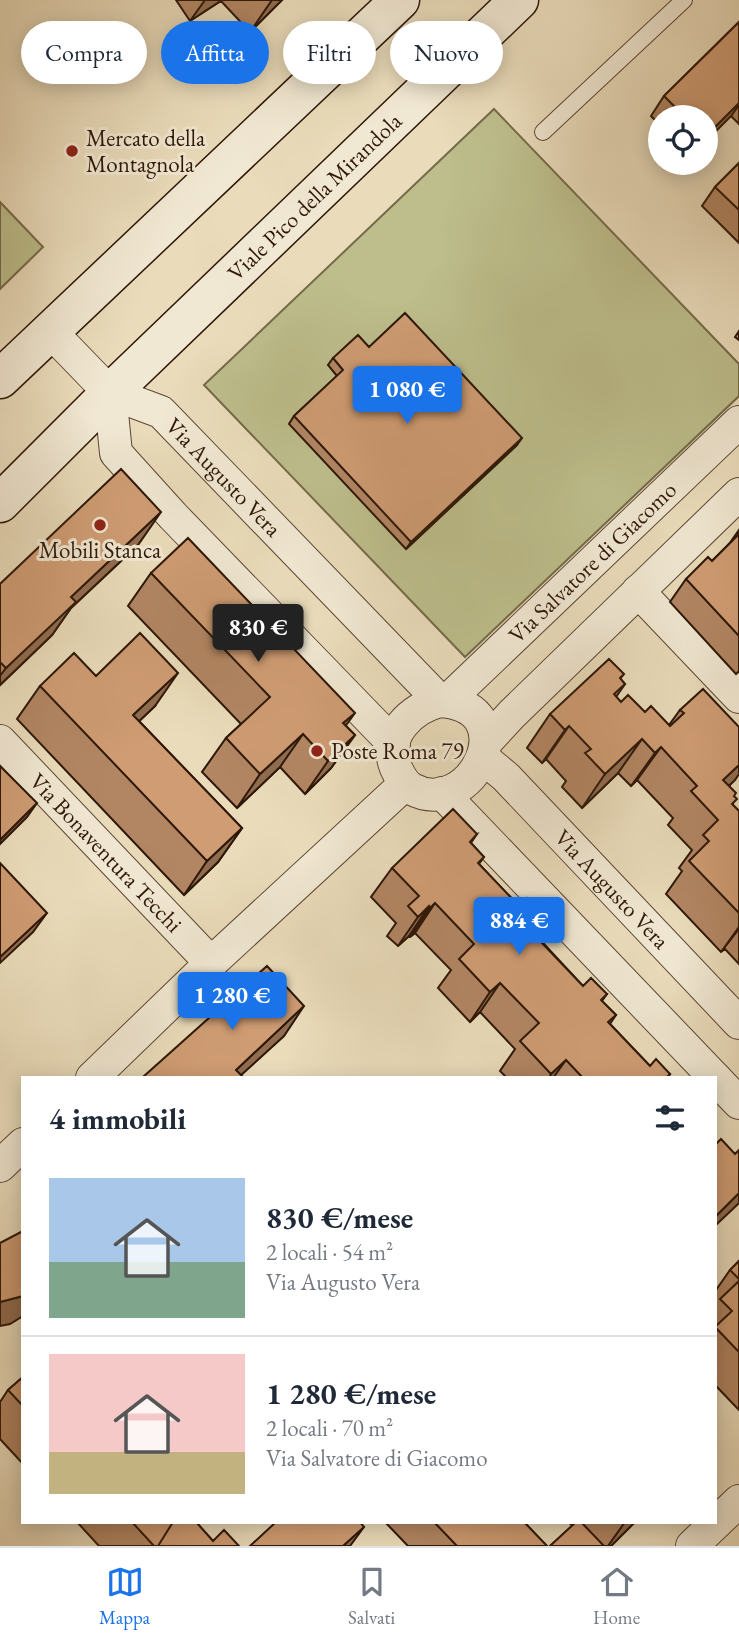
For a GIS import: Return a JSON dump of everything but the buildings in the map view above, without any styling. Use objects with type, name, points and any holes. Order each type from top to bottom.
[{"type":"street","points":[[0,379],[400,0]]},
{"type":"street","name":"Viale Pico della Mirandola","points":[[0,503],[110,393],[519,0]]},
{"type":"street","points":[[50,331],[110,393],[116,453],[173,516],[394,744]]},
{"type":"street","name":"Via Augusto Vera","points":[[110,393],[162,412],[444,701]]},
{"type":"street","name":"Via Salvatore di Giacomo","points":[[444,701],[739,422]]},
{"type":"street","points":[[485,749],[482,724],[470,709],[459,703],[444,701],[426,704],[408,717],[398,730],[394,744],[394,763],[405,784],[421,792],[442,793],[467,781],[485,749],[512,714],[739,494]]},
{"type":"street","points":[[638,591],[739,697]]},
{"type":"street","name":"Via Bonaventura Tecchi","points":[[0,741],[211,963]]},
{"type":"street","name":"Via Augusto Vera","points":[[485,749],[506,777],[739,1023]]},
{"type":"street","points":[[94,1076],[211,963],[405,784]]},
{"type":"street","points":[[442,793],[713,1076]]},
{"type":"street","points":[[717,1080],[739,1103]]},
{"type":"street","points":[[0,1166],[21,1146]]},
{"type":"street","points":[[692,1546],[737,1508]]},
{"type":"lane","points":[[543,132],[684,0]]},
{"type":"green space","points":[[494,109],[739,364],[739,396],[465,657],[204,385]]},
{"type":"green space","points":[[0,202],[43,247],[0,289]]},
{"type":"place","name":"Mercato della Montagnola","points":[[72,151]]},
{"type":"place","name":"Mobili Stanca","points":[[100,525]]},
{"type":"place","name":"Poste Roma 79","points":[[317,751]]}]
